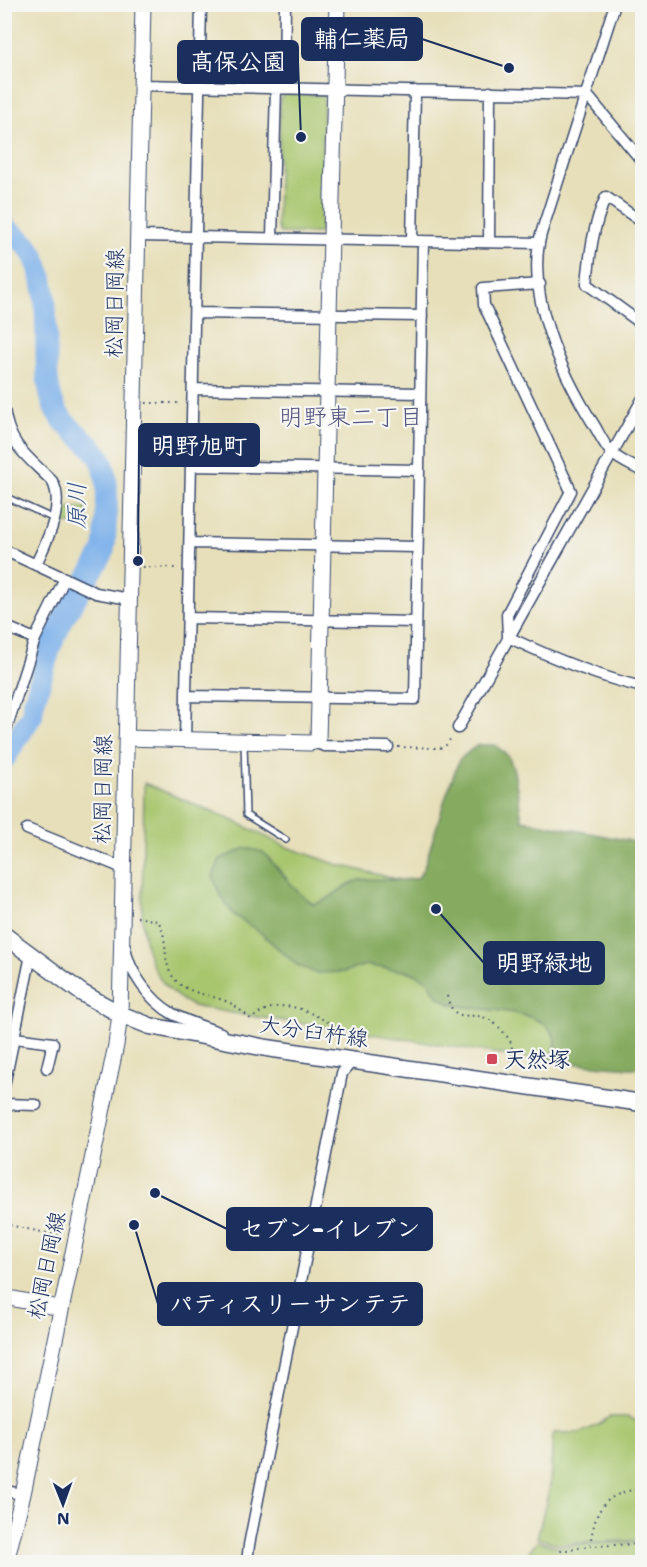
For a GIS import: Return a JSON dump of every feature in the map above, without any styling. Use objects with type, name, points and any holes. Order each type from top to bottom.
[{"type":"main road","name":"松岡日岡線","points":[[6,1563],[116,1045],[129,921],[123,868],[143,4]]},
{"type":"main road","points":[[126,738],[316,742],[319,737],[337,4]]},
{"type":"main road","name":"大分臼杵線","points":[[4,934],[82,993],[120,1014],[150,1026],[267,1048],[642,1102]]},
{"type":"main road","points":[[4,1297],[60,1308]]},
{"type":"street","points":[[185,740],[201,4]]},
{"type":"street","points":[[272,238],[285,4]]},
{"type":"street","points":[[615,4],[538,243],[540,284],[546,320],[563,370],[578,398],[612,453],[642,471]]},
{"type":"street","points":[[141,84],[587,95],[642,161]]},
{"type":"street","points":[[412,241],[415,91]]},
{"type":"street","points":[[489,242],[490,92]]},
{"type":"street","points":[[642,222],[606,197],[598,214],[590,246],[588,284],[642,324]]},
{"type":"street","points":[[138,236],[538,243]]},
{"type":"street","points":[[186,696],[415,699],[423,241]]},
{"type":"street","points":[[508,637],[507,614],[571,491],[484,305],[483,288],[540,284]]},
{"type":"street","points":[[195,313],[422,316]]},
{"type":"street","points":[[193,389],[420,393]]},
{"type":"street","points":[[458,728],[642,400]]},
{"type":"street","points":[[4,410],[6,425],[12,440],[55,486],[53,528],[36,564]]},
{"type":"street","points":[[191,466],[419,470]]},
{"type":"street","points":[[190,543],[417,547]]},
{"type":"street","points":[[4,550],[96,593],[129,599]]},
{"type":"street","points":[[4,736],[9,708],[34,639],[67,578]]},
{"type":"street","points":[[188,618],[416,622]]},
{"type":"street","points":[[4,626],[34,639]]},
{"type":"street","points":[[508,637],[572,666],[611,680],[642,687]]},
{"type":"street","points":[[316,742],[325,746],[388,747]]},
{"type":"street","points":[[27,829],[123,868]]},
{"type":"street","points":[[129,921],[125,951],[133,970],[157,1002],[185,1020],[267,1048]]},
{"type":"street","points":[[4,1086],[31,955]]},
{"type":"street","points":[[15,1038],[53,1043],[47,1068]]},
{"type":"street","points":[[247,1563],[342,1073],[353,1060]]},
{"type":"street","points":[[4,1104],[36,1105]]},
{"type":"street","points":[[4,1491],[22,1494]]},
{"type":"lane","points":[[4,496],[54,519]]},
{"type":"lane","points":[[244,742],[246,816],[286,840]]},
{"type":"path","points":[[143,403],[193,404]]},
{"type":"path","points":[[140,567],[189,568]]},
{"type":"path","points":[[388,747],[440,748],[446,745],[458,728]]},
{"type":"path","points":[[129,921],[158,921],[162,928],[170,971],[178,982],[188,989],[231,1004],[250,1019],[272,1006],[284,1005],[304,1010],[347,1033]]},
{"type":"path","points":[[447,996],[452,1010],[461,1016],[488,1019],[499,1029],[511,1042],[510,1062]]},
{"type":"path","points":[[4,1224],[61,1236]]},
{"type":"path","points":[[590,1546],[597,1513],[618,1494],[642,1488]]},
{"type":"path","points":[[556,1563],[556,1558],[561,1551],[590,1546],[642,1544]]},
{"type":"path","points":[[497,1559],[520,1561],[520,1563]]},
{"type":"green space","points":[[284,94],[324,95],[320,233],[280,233],[277,226],[280,99]]},
{"type":"green space","points":[[87,508],[87,524],[59,524],[59,509]]},
{"type":"green space","points":[[477,745],[495,745],[509,757],[514,771],[522,820],[642,843],[642,1069],[544,1061],[554,1051],[556,1045],[555,1038],[548,1027],[524,1015],[449,1003],[438,996],[428,980],[411,972],[365,965],[344,972],[315,973],[297,965],[262,934],[233,914],[219,893],[213,876],[220,859],[246,848],[263,852],[298,892],[313,904],[325,900],[347,885],[360,880],[418,878],[424,868],[459,760]]},
{"type":"green space","points":[[144,783],[234,821],[287,847],[339,865],[404,881],[360,880],[326,900],[313,904],[298,892],[263,852],[233,914],[262,934],[297,965],[344,972],[365,965],[411,972],[428,980],[438,996],[449,1003],[524,1015],[537,1020],[548,1027],[555,1038],[554,1051],[544,1061],[200,1008],[177,996],[167,988],[154,968],[143,931]]},
{"type":"green space","points":[[609,1417],[627,1417],[642,1423],[642,1540],[557,1544],[537,1538],[550,1486],[553,1433],[579,1433],[598,1425]]},
{"type":"green space","points":[[538,1541],[557,1547],[642,1542],[642,1562],[531,1562],[530,1549]]},
{"type":"waterway","name":"原川","points":[[4,227],[27,245],[38,265],[43,283],[48,383],[52,401],[60,417],[97,453],[102,462],[107,484],[103,553],[64,617],[51,645],[32,715],[4,759]]},
{"type":"place","name":"輔仁薬局","points":[[509,68]]},
{"type":"place","name":"髙保公園","points":[[301,137]]},
{"type":"place","name":"明野旭町","points":[[138,561]]},
{"type":"place","name":"明野緑地","points":[[436,909]]},
{"type":"place","name":"天然塚","points":[[492,1059]]},
{"type":"place","name":"セブン-イレブン","points":[[155,1193]]},
{"type":"place","name":"パティスリーサンテテ","points":[[134,1225]]},
{"type":"district","name":"明野東二丁目","points":[[351,417]]}]
